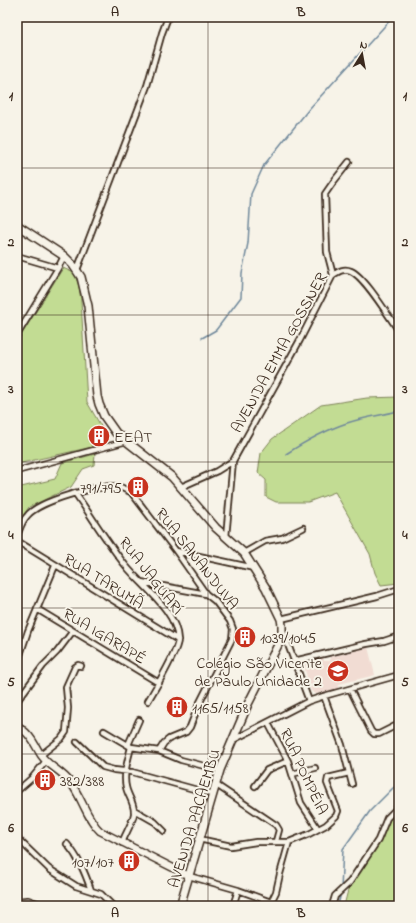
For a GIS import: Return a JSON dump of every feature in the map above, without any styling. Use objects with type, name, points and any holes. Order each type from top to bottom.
[{"type":"main road","points":[[17,225],[64,256],[77,270],[83,282],[88,306],[99,404],[104,416],[116,433],[172,476],[216,528],[244,553],[255,568],[266,588],[281,619],[283,629]]},
{"type":"main road","name":"AVENIDA PACAEMBU","points":[[180,906],[220,770],[248,704],[280,641],[283,629]]},
{"type":"street","points":[[77,270],[147,86],[162,32],[168,17]]},
{"type":"street","points":[[333,275],[327,252],[325,194],[349,162]]},
{"type":"street","points":[[17,256],[58,268]]},
{"type":"street","points":[[17,335],[64,256]]},
{"type":"street","name":"AVENIDA EMMA GOSSNER","points":[[226,537],[233,461],[300,340],[333,275],[342,270],[352,271],[367,285],[399,331]]},
{"type":"street","points":[[17,471],[127,441]]},
{"type":"street","name":"AVENIDA EMMA GOSSNER","points":[[182,487],[217,471],[233,461]]},
{"type":"street","name":"RUA SANANDUVA","points":[[17,535],[27,515],[40,506],[75,493],[110,486],[120,487],[131,492],[176,551],[206,594],[215,601],[230,621],[233,629],[232,639],[199,704],[190,727],[186,732],[169,739],[164,743],[159,751]]},
{"type":"street","name":"RUA JAGUARÍ","points":[[75,493],[126,566],[165,608],[173,620],[178,640],[159,683],[148,701]]},
{"type":"street","points":[[244,553],[266,541],[282,538],[303,528]]},
{"type":"street","name":"RUA TARUMÃ","points":[[17,541],[36,552],[55,566],[178,640]]},
{"type":"street","points":[[176,551],[255,568]]},
{"type":"street","points":[[17,664],[28,631],[55,566]]},
{"type":"street","points":[[141,582],[206,594]]},
{"type":"street","points":[[281,619],[377,596],[399,589]]},
{"type":"street","name":"RUA IGARAPÉ","points":[[37,609],[159,683]]},
{"type":"street","points":[[283,629],[309,701]]},
{"type":"street","points":[[17,701],[43,666],[57,652],[73,631]]},
{"type":"street","points":[[294,661],[384,641],[399,636]]},
{"type":"street","points":[[41,755],[66,732],[68,708],[66,687],[75,667],[78,665],[81,666]]},
{"type":"street","points":[[233,740],[309,701],[399,675]]},
{"type":"street","points":[[350,689],[371,731],[374,734],[379,734],[399,724]]},
{"type":"street","points":[[324,696],[342,745],[352,784]]},
{"type":"street","points":[[122,843],[133,818],[134,810],[132,800],[125,786],[125,771],[130,746],[139,720]]},
{"type":"street","name":"RUA POMPÉIA","points":[[268,723],[288,761],[301,803],[318,829]]},
{"type":"street","points":[[17,725],[29,734],[46,761],[70,781],[94,825],[100,831],[188,876],[238,890],[270,904],[276,892],[289,842]]},
{"type":"street","points":[[17,734],[23,730]]},
{"type":"street","points":[[104,731],[130,746],[159,751],[181,760],[220,770]]},
{"type":"street","points":[[77,742],[103,767],[125,771],[212,794]]},
{"type":"street","points":[[17,791],[32,778],[46,761]]},
{"type":"street","points":[[255,786],[267,770],[288,761]]},
{"type":"street","points":[[292,774],[315,768]]},
{"type":"street","points":[[199,840],[231,846],[256,842],[289,842],[309,834],[332,820],[338,811],[327,783],[328,778],[349,773]]},
{"type":"street","points":[[215,784],[276,825],[279,830],[276,841]]},
{"type":"street","points":[[332,906],[335,896],[350,882],[378,840],[387,818],[399,806]]},
{"type":"street","points":[[134,810],[155,822],[164,831]]},
{"type":"street","points":[[17,838],[49,869],[76,886],[101,894],[113,906]]},
{"type":"street","points":[[67,844],[83,869],[91,890]]},
{"type":"street","points":[[233,906],[238,890]]},
{"type":"street","points":[[17,901],[28,900],[46,906]]},
{"type":"shaded area","points":[[368,647],[375,675],[339,684],[338,689],[316,694],[311,691],[303,663],[304,661],[323,657],[324,661],[330,661],[331,657]]},
{"type":"green space","points":[[63,268],[74,273],[79,286],[87,402],[102,428],[90,431],[92,447],[17,464],[17,342]]},
{"type":"green space","points":[[399,397],[399,583],[381,585],[375,573],[370,554],[335,492],[308,502],[276,502],[266,497],[266,480],[258,473],[261,453],[272,439],[321,405],[367,398]]},
{"type":"green space","points":[[95,454],[94,465],[83,469],[71,487],[29,507],[17,525],[17,488],[55,479],[62,463]]},
{"type":"green space","points":[[399,806],[399,906],[344,906],[350,882],[378,840],[395,809]]},
{"type":"waterway","points":[[202,338],[216,330],[241,297],[242,273],[248,243],[251,194],[264,165],[309,109],[393,17]]},
{"type":"waterway","points":[[286,454],[331,429],[360,419],[399,411]]},
{"type":"waterway","points":[[341,889],[343,849],[370,811],[399,784]]},
{"type":"waterway","points":[[338,906],[341,892]]},
{"type":"place","name":"EEAT","points":[[99,436]]},
{"type":"place","name":"791/795","points":[[138,487]]},
{"type":"place","name":"1039/1045","points":[[245,637]]},
{"type":"place","name":"Colégio São Vicente de Paulo Unidade 2","points":[[338,671]]},
{"type":"place","name":"1165/1158","points":[[177,707]]},
{"type":"place","name":"382/388","points":[[45,780]]},
{"type":"place","name":"107/107","points":[[129,861]]}]
